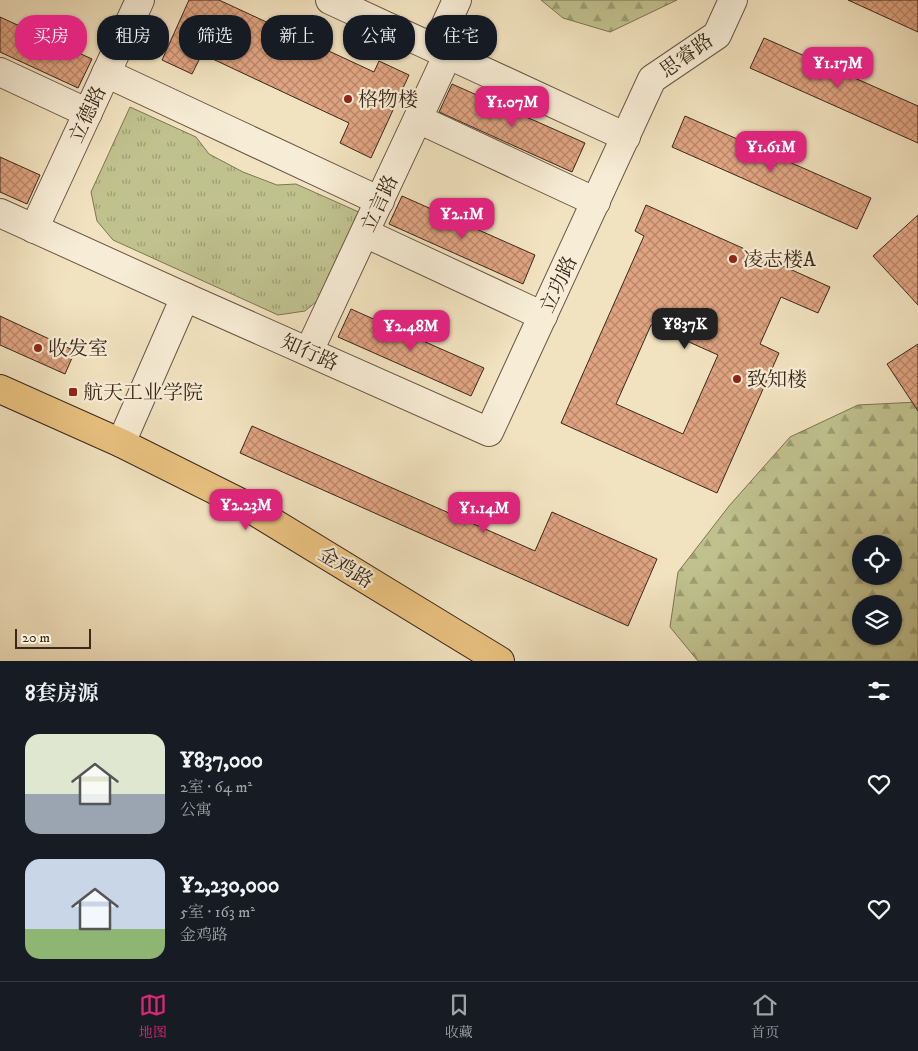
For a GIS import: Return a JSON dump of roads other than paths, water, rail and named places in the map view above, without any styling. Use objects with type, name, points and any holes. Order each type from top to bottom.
[{"type":"main road","name":"金鸡路","points":[[0,389],[121,444],[241,503],[500,661]]},
{"type":"lane","name":"立德路","points":[[34,228],[139,0]]},
{"type":"lane","points":[[330,0],[425,43]]},
{"type":"lane","name":"立言路","points":[[453,15],[458,0]]},
{"type":"lane","name":"思睿路","points":[[626,136],[652,79],[717,35],[733,0]]},
{"type":"lane","name":"立言路","points":[[309,351],[418,119],[439,60]]},
{"type":"lane","points":[[461,60],[626,136]]},
{"type":"lane","points":[[0,72],[88,113]]},
{"type":"lane","points":[[106,73],[380,201]]},
{"type":"lane","points":[[418,119],[596,202]]},
{"type":"lane","name":"立功路","points":[[489,432],[626,136]]},
{"type":"lane","name":"知行路","points":[[0,213],[489,432]]},
{"type":"lane","points":[[365,233],[543,316]]},
{"type":"lane","points":[[121,444],[185,297]]},
{"type":"place","name":"格物楼","points":[[348,99]]},
{"type":"place","name":"凌志楼A","points":[[733,259]]},
{"type":"place","name":"收发室","points":[[38,348]]},
{"type":"place","name":"致知楼","points":[[737,379]]},
{"type":"place","name":"航天工业学院","points":[[73,392]]}]
